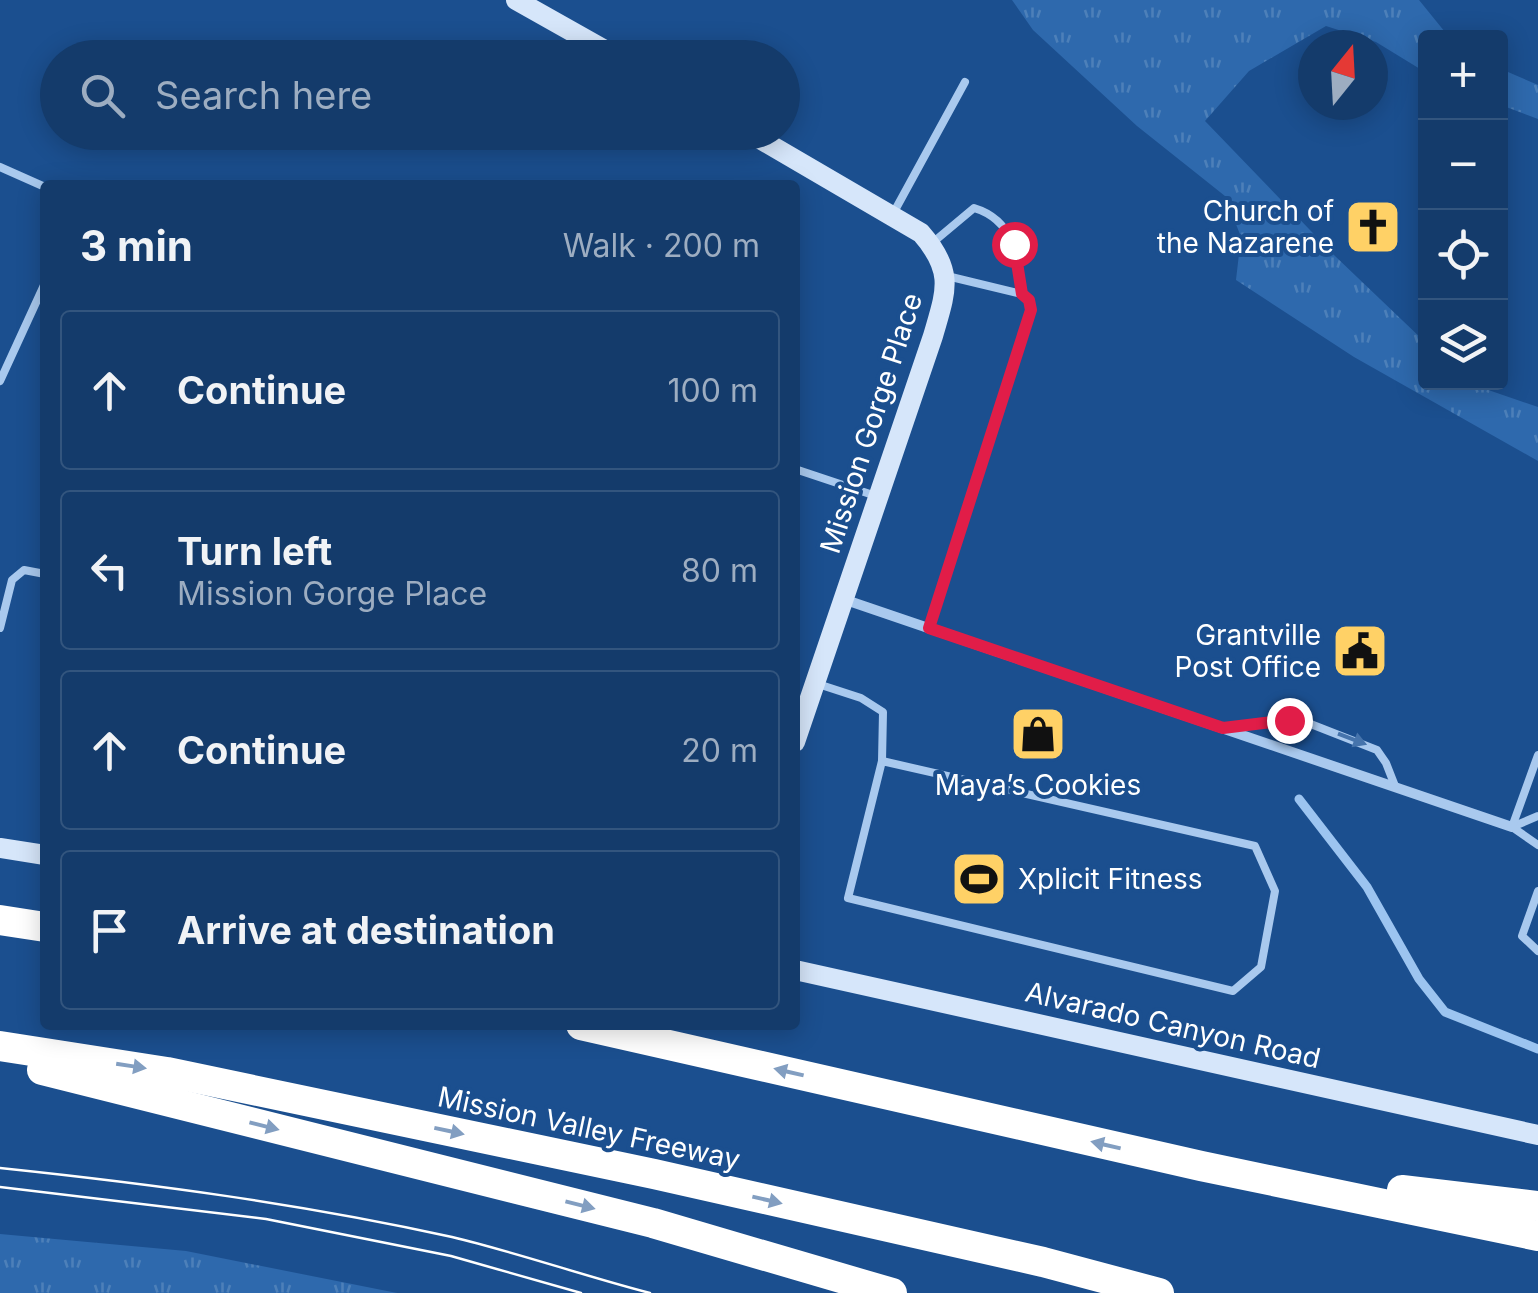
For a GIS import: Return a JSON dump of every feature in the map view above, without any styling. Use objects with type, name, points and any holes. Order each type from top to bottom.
[{"type":"highway","points":[[0,920],[40,926]]},
{"type":"highway","points":[[603,1030],[1201,1166],[1538,1236]]},
{"type":"highway","name":"Mission Valley Freeway","points":[[0,1046],[167,1072],[634,1170],[1043,1262],[1160,1293]]},
{"type":"highway","points":[[0,1059],[653,1223],[892,1293]]},
{"type":"highway","points":[[1201,1166],[1538,1206]]},
{"type":"street","points":[[516,0],[587,40]]},
{"type":"street","name":"Mission Gorge Place","points":[[779,150],[922,233],[940,254],[947,276],[933,336],[800,726]]},
{"type":"street","points":[[842,598],[1512,827]]},
{"type":"street","points":[[0,848],[40,854]]},
{"type":"street","name":"Alvarado Canyon Road","points":[[800,971],[1538,1135]]},
{"type":"lane","points":[[892,216],[966,82]]},
{"type":"lane","points":[[0,167],[40,185]]},
{"type":"lane","points":[[930,244],[974,208],[995,218],[1014,244],[1022,294]]},
{"type":"lane","points":[[929,628],[1031,310],[1029,300],[1022,294],[947,276]]},
{"type":"lane","points":[[0,381],[40,293]]},
{"type":"lane","points":[[800,471],[877,496]]},
{"type":"lane","points":[[0,628],[12,580],[24,570],[40,573]]},
{"type":"lane","points":[[814,683],[861,698],[883,712],[882,762],[848,898],[1233,992],[1261,967],[1275,892],[1255,846],[882,762]]},
{"type":"lane","points":[[1223,728],[1303,721],[1376,750],[1395,787]]},
{"type":"lane","points":[[1512,827],[1538,755]]},
{"type":"lane","points":[[1512,827],[1538,816]]},
{"type":"lane","points":[[1512,827],[1538,845]]},
{"type":"lane","points":[[1538,891],[1522,936],[1538,950]]},
{"type":"green space","points":[[1012,0],[1419,0],[1443,30],[1418,30],[1418,68],[1388,49],[1388,30],[1338,30],[1326,26],[1298,30],[1298,42],[1249,71],[1205,121],[1418,335],[1418,390],[1488,390],[1538,407],[1538,461],[1354,357],[1236,280],[1241,237],[1225,196],[1137,126],[1033,30]]},
{"type":"green space","points":[[1508,72],[1538,85],[1538,119],[1508,108]]},
{"type":"green space","points":[[0,1234],[186,1251],[397,1293],[0,1293]]},
{"type":"waterway","points":[[1299,799],[1367,887],[1419,979],[1445,1012],[1538,1049]]},
{"type":"tram line","points":[[0,1168],[227,1196],[396,1225],[477,1243],[650,1293]]},
{"type":"tram line","points":[[0,1187],[266,1219],[451,1256],[581,1293]]},
{"type":"place","name":"Church of the Nazarene","points":[[1373,227]]},
{"type":"place","name":"Grantville Post Office","points":[[1360,651]]},
{"type":"place","name":"Maya’s Cookies","points":[[1038,734]]},
{"type":"place","name":"Xplicit Fitness","points":[[979,879]]},
{"type":"route","points":[[1014,244],[1022,294],[1029,300],[1031,310],[929,628],[1223,728],[1289,720]]}]
